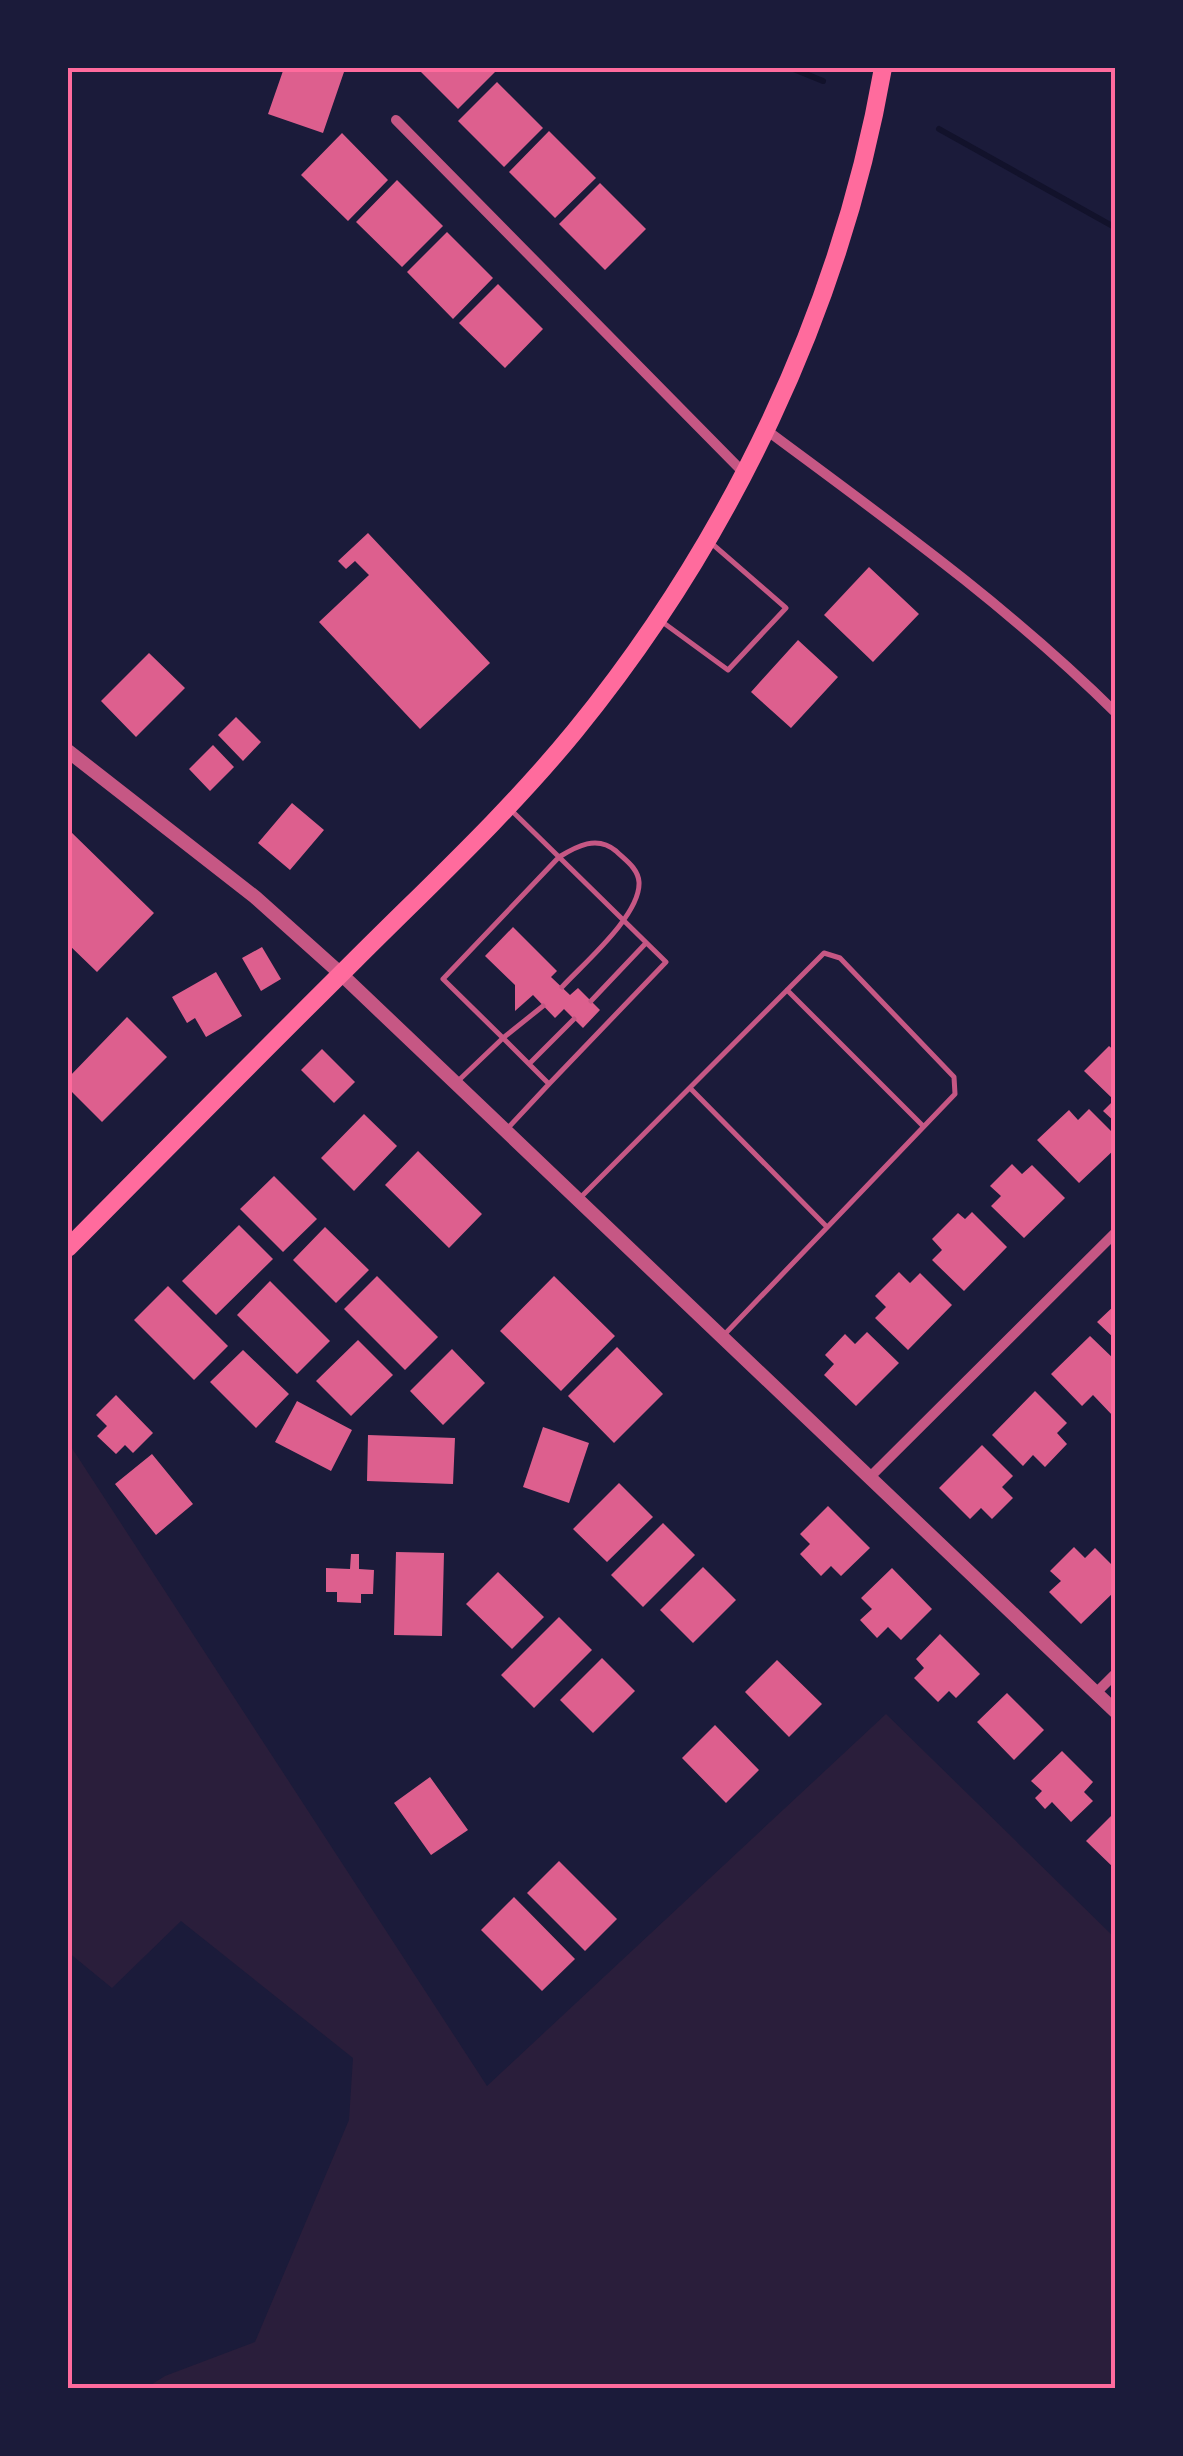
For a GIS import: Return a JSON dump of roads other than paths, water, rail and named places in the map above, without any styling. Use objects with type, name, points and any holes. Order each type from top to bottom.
[{"type":"main road","points":[[68,1248],[508,806],[574,732],[658,618],[707,540],[765,429],[833,262],[866,148],[883,68]]},
{"type":"street","points":[[396,120],[744,472]]},
{"type":"street","points":[[765,429],[988,596],[1035,634],[1116,712]]},
{"type":"street","points":[[68,752],[255,897],[340,974],[1116,1712]]},
{"type":"street","points":[[871,1476],[1116,1232]]},
{"type":"street","points":[[1096,1693],[1116,1673]]},
{"type":"lane","points":[[658,618],[728,670],[786,608],[707,540]]},
{"type":"lane","points":[[506,1130],[666,962],[508,806]]},
{"type":"lane","points":[[549,1084],[443,979],[559,857],[578,844],[610,846],[634,868],[638,891],[624,921],[562,988]]},
{"type":"lane","points":[[591,1001],[646,943]]},
{"type":"lane","points":[[579,1200],[824,953],[840,958],[954,1077],[955,1094],[723,1336]]},
{"type":"lane","points":[[787,990],[924,1126]]},
{"type":"lane","points":[[456,1084],[543,1006]]},
{"type":"lane","points":[[529,1064],[574,1019]]},
{"type":"lane","points":[[690,1088],[827,1228]]},
{"type":"waterway","points":[[791,68],[823,81]]},
{"type":"waterway","points":[[939,129],[1116,228]]}]
